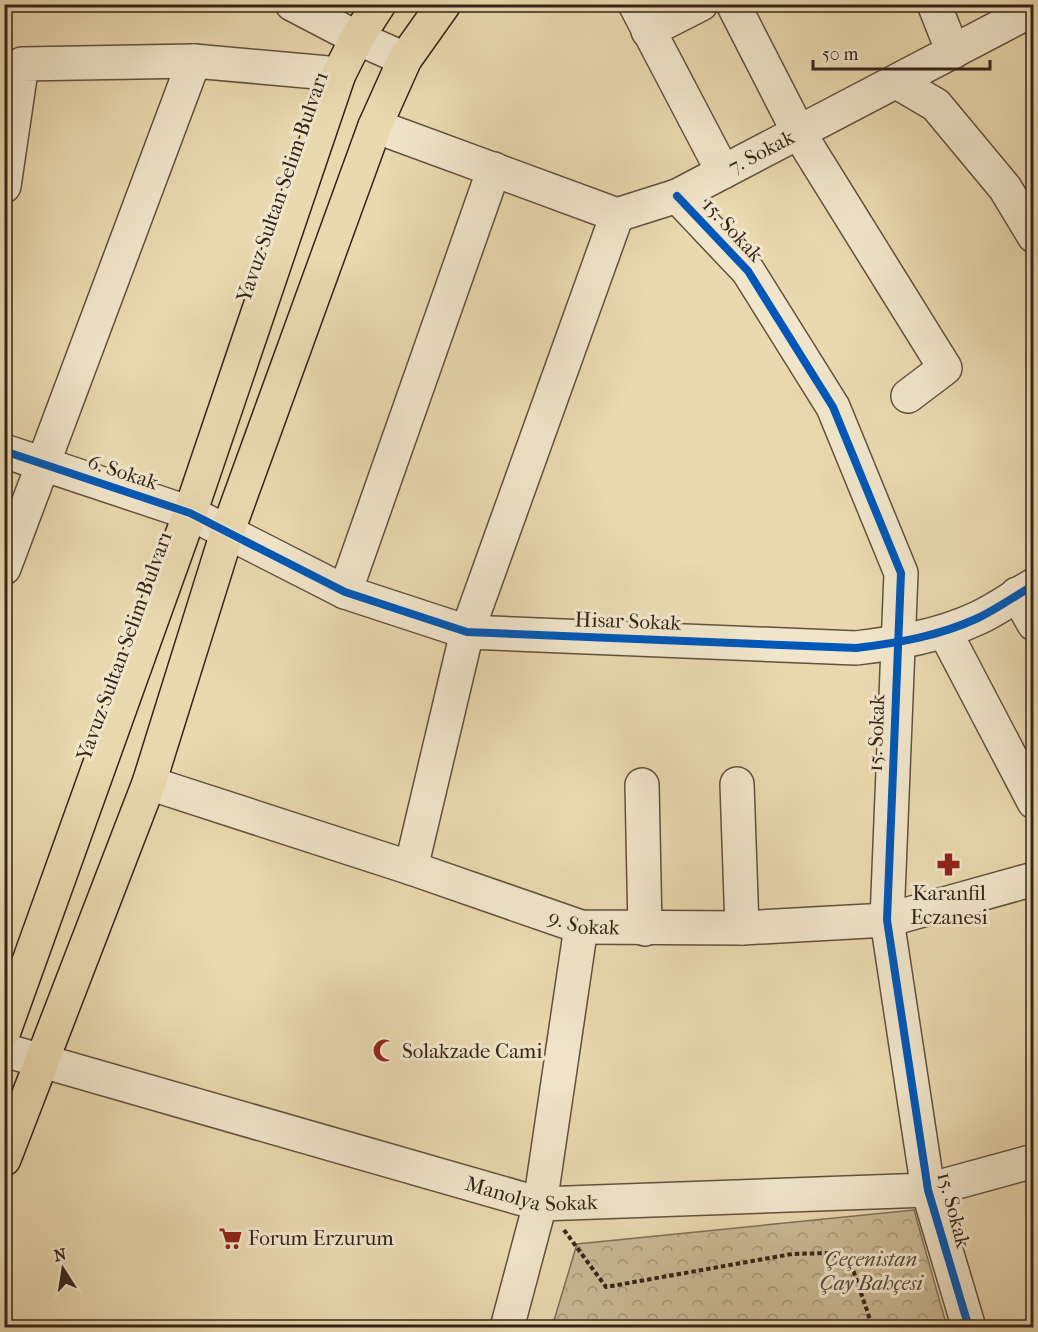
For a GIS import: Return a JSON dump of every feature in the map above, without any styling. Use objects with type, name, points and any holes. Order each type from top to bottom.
[{"type":"main road","name":"Yavuz Sultan Selim Bulvarı","points":[[4,1031],[190,513],[339,74],[357,38],[379,4]]},
{"type":"main road","points":[[4,1159],[149,783],[227,533],[375,126],[405,59],[444,4]]},
{"type":"street","points":[[292,4],[357,38],[405,59]]},
{"type":"street","points":[[702,4],[642,18],[723,172]]},
{"type":"street","points":[[733,4],[799,133],[945,368],[908,396]]},
{"type":"street","points":[[934,4],[953,52]]},
{"type":"street","name":"7. Sokak","points":[[617,215],[677,196],[1034,9]]},
{"type":"street","points":[[4,568],[194,61]]},
{"type":"street","points":[[5,182],[22,64],[194,61],[339,74]]},
{"type":"street","points":[[897,82],[936,105],[1005,188],[1034,236]]},
{"type":"street","points":[[375,126],[617,215],[467,632],[411,868]]},
{"type":"street","points":[[345,592],[494,169]]},
{"type":"street","name":"15. Sokak","points":[[677,196],[748,271],[833,407],[900,573],[887,920],[928,1190],[969,1328]]},
{"type":"street","name":"6. Sokak","points":[[4,451],[190,513],[227,533]]},
{"type":"street","name":"Hisar Sokak","points":[[227,533],[345,592],[467,632],[856,648],[897,643],[945,632],[979,617],[1025,590]]},
{"type":"street","points":[[1025,590],[1034,624]]},
{"type":"street","points":[[945,632],[1034,802]]},
{"type":"street","name":"9. Sokak","points":[[149,783],[411,868],[581,927],[742,928],[887,920],[1034,879]]},
{"type":"street","points":[[737,784],[742,928]]},
{"type":"street","points":[[642,785],[645,929]]},
{"type":"street","points":[[507,1328],[545,1204],[581,927]]},
{"type":"street","name":"Manolya Sokak","points":[[4,1050],[545,1204],[928,1190],[1034,1161]]},
{"type":"path","points":[[545,1204],[606,1287],[792,1254],[829,1252],[850,1261],[873,1328]]},
{"type":"green space","name":"Çeçenistan Çay Bahçesi","points":[[914,1210],[947,1327],[552,1327],[577,1244]]},
{"type":"cycle path","points":[[677,196],[748,271],[833,407],[901,573],[887,920],[928,1190],[969,1328]]},
{"type":"cycle path","points":[[4,451],[190,513],[345,592],[467,632],[856,648],[903,641],[948,630],[985,614],[1034,585]]},
{"type":"place","name":"Karanfil Eczanesi","points":[[949,865]]},
{"type":"place","name":"Solakzade Cami","points":[[384,1051]]},
{"type":"place","name":"Forum Erzurum","points":[[230,1238]]}]
